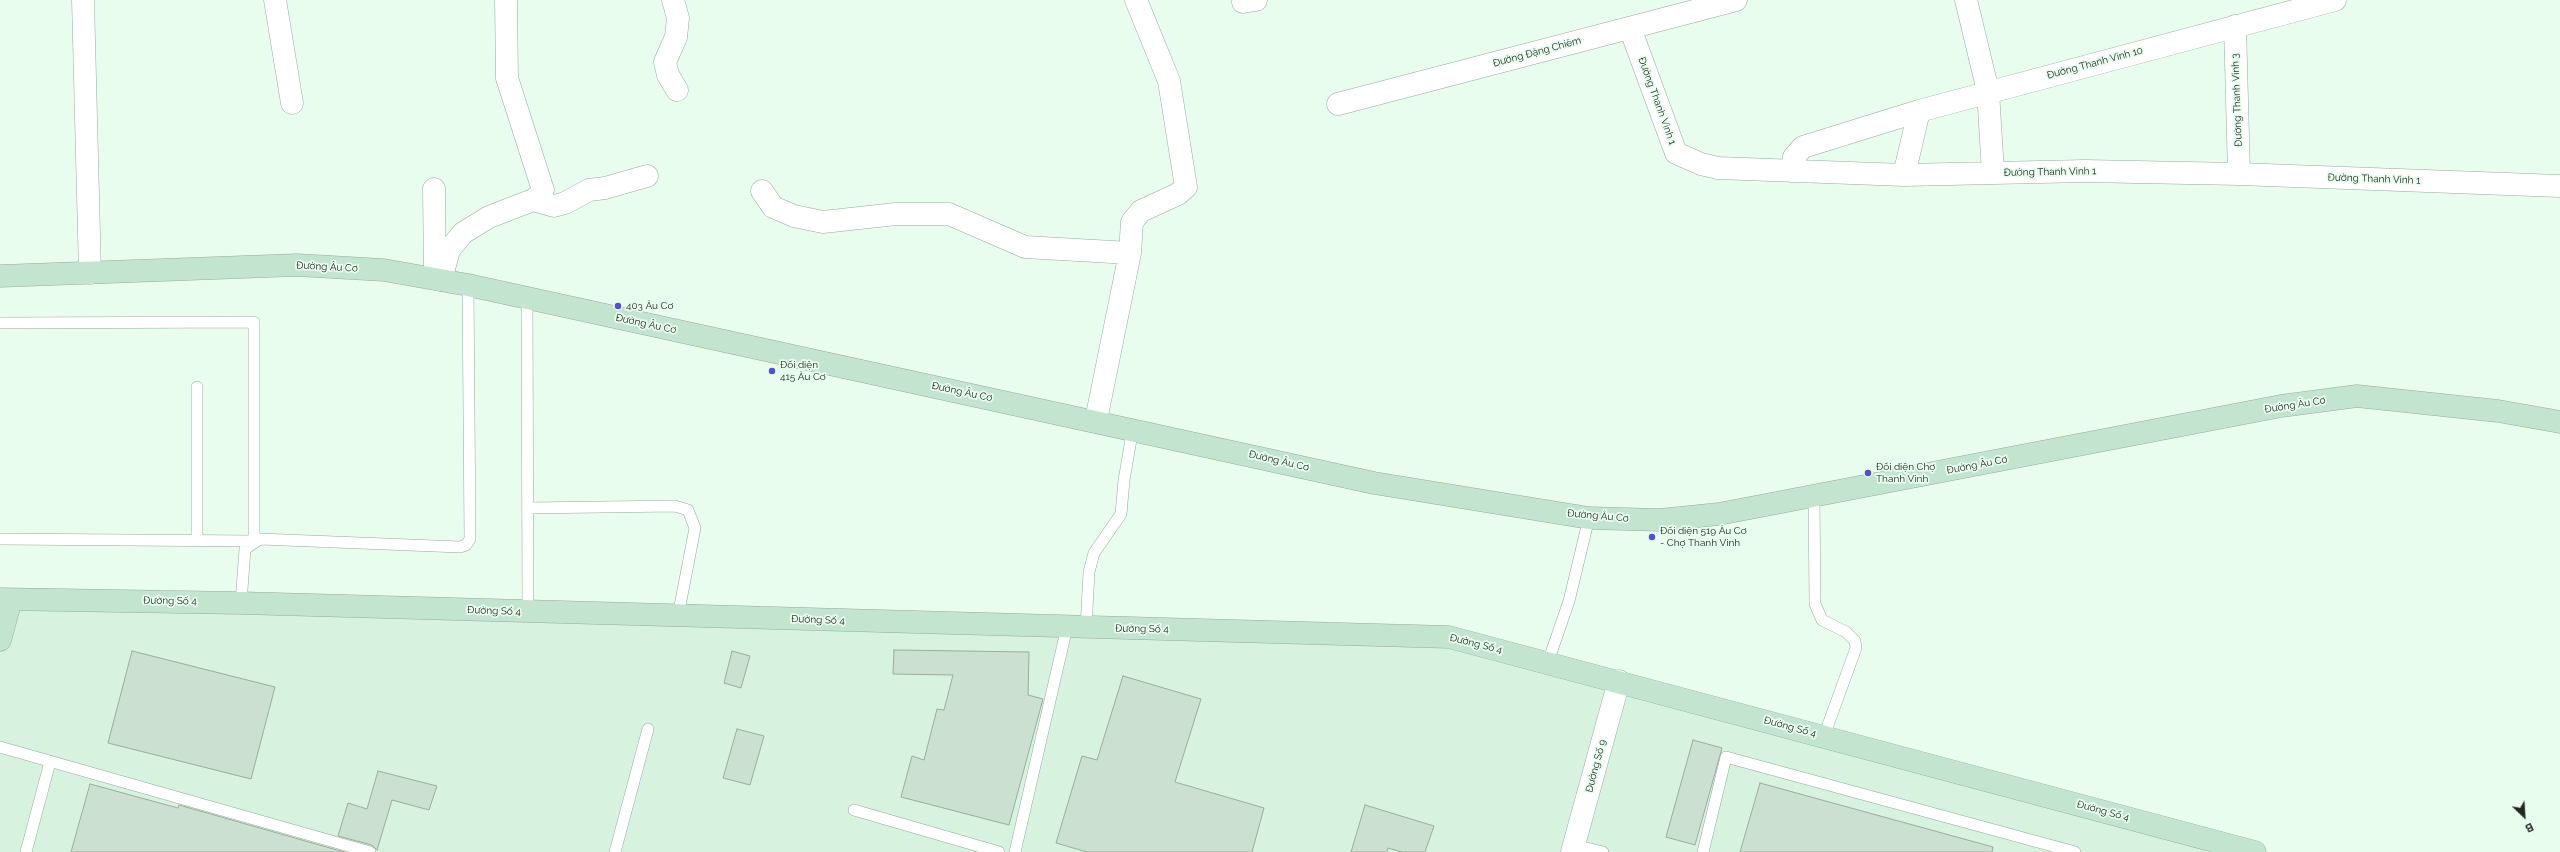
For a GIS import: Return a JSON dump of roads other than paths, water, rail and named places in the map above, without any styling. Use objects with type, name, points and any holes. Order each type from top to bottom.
[{"type":"main road","name":"Đường Âu Cơ","points":[[0,276],[297,265],[384,270],[468,285],[527,299],[1096,420],[1374,483],[1589,518],[1667,520],[1719,514],[2281,406],[2357,396],[2498,410],[2560,422]]},
{"type":"main road","name":"Đường Số 4","points":[[6,599],[240,603],[1449,637],[1824,736],[2218,847],[2255,852]]},
{"type":"main road","points":[[0,640],[6,599]]},
{"type":"street","points":[[83,0],[90,273]]},
{"type":"street","points":[[275,0],[292,103]]},
{"type":"street","points":[[438,280],[449,250],[463,233],[489,217],[533,200],[541,194],[543,190],[507,78],[506,0]]},
{"type":"street","points":[[673,0],[678,18],[676,37],[665,62],[668,75],[677,90]]},
{"type":"street","points":[[1096,420],[1130,253],[1132,222],[1141,211],[1178,194],[1186,187],[1169,81],[1136,0]]},
{"type":"street","name":"Đường Đặng Chiêm","points":[[1338,104],[1736,0]]},
{"type":"street","points":[[1966,0],[1988,92],[1993,173]]},
{"type":"street","name":"Đường Thanh Vinh 10","points":[[1792,171],[1794,157],[1803,147],[1919,111],[2335,0]]},
{"type":"street","name":"Đường Thanh Vinh 3","points":[[2235,26],[2239,174]]},
{"type":"street","name":"Đường Thanh Vinh 1","points":[[1630,28],[1676,152],[1701,164],[1718,168],[1904,175],[2085,171],[2239,174],[2560,186]]},
{"type":"street","points":[[1904,175],[1919,111]]},
{"type":"street","points":[[533,200],[554,206],[565,203],[589,190],[605,188],[647,176]]},
{"type":"street","points":[[434,189],[438,280]]},
{"type":"street","points":[[762,191],[773,207],[794,216],[823,222],[896,214],[949,214],[1026,247],[1130,253]]},
{"type":"street","name":"Đường Số 9","points":[[1573,848],[1619,681]]},
{"type":"lane","points":[[240,603],[243,555],[245,549],[260,539],[460,547],[466,545],[470,539],[468,285]]},
{"type":"lane","points":[[527,299],[528,612]]},
{"type":"lane","points":[[0,323],[254,322],[254,542]]},
{"type":"lane","points":[[197,387],[197,540]]},
{"type":"lane","points":[[1015,852],[1076,627],[1094,554],[1121,514],[1124,480],[1133,428]]},
{"type":"lane","points":[[1814,496],[1815,604],[1822,620],[1846,632],[1855,642],[1856,648],[1824,736]]},
{"type":"lane","points":[[528,508],[675,506],[688,510],[695,528],[678,616]]},
{"type":"lane","points":[[1548,662],[1569,601],[1589,518]]},
{"type":"lane","points":[[0,539],[197,540],[254,542]]},
{"type":"lane","points":[[616,852],[648,729]]},
{"type":"lane","points":[[0,747],[370,852]]},
{"type":"lane","points":[[1703,852],[1726,757],[2075,852]]},
{"type":"lane","points":[[26,852],[50,762]]},
{"type":"lane","points":[[854,810],[999,852]]},
{"type":"lane","points":[[1573,848],[1603,852]]},
{"type":"place","name":"403 Âu Cơ","points":[[618,306]]},
{"type":"place","name":"Đối diện 415 Âu Cơ","points":[[772,371]]},
{"type":"place","name":"Đối diện Chợ Thanh Vinh","points":[[1868,473]]},
{"type":"place","name":"Đối diện 519 Âu Cơ - Chợ Thanh Vinh","points":[[1652,537]]}]
